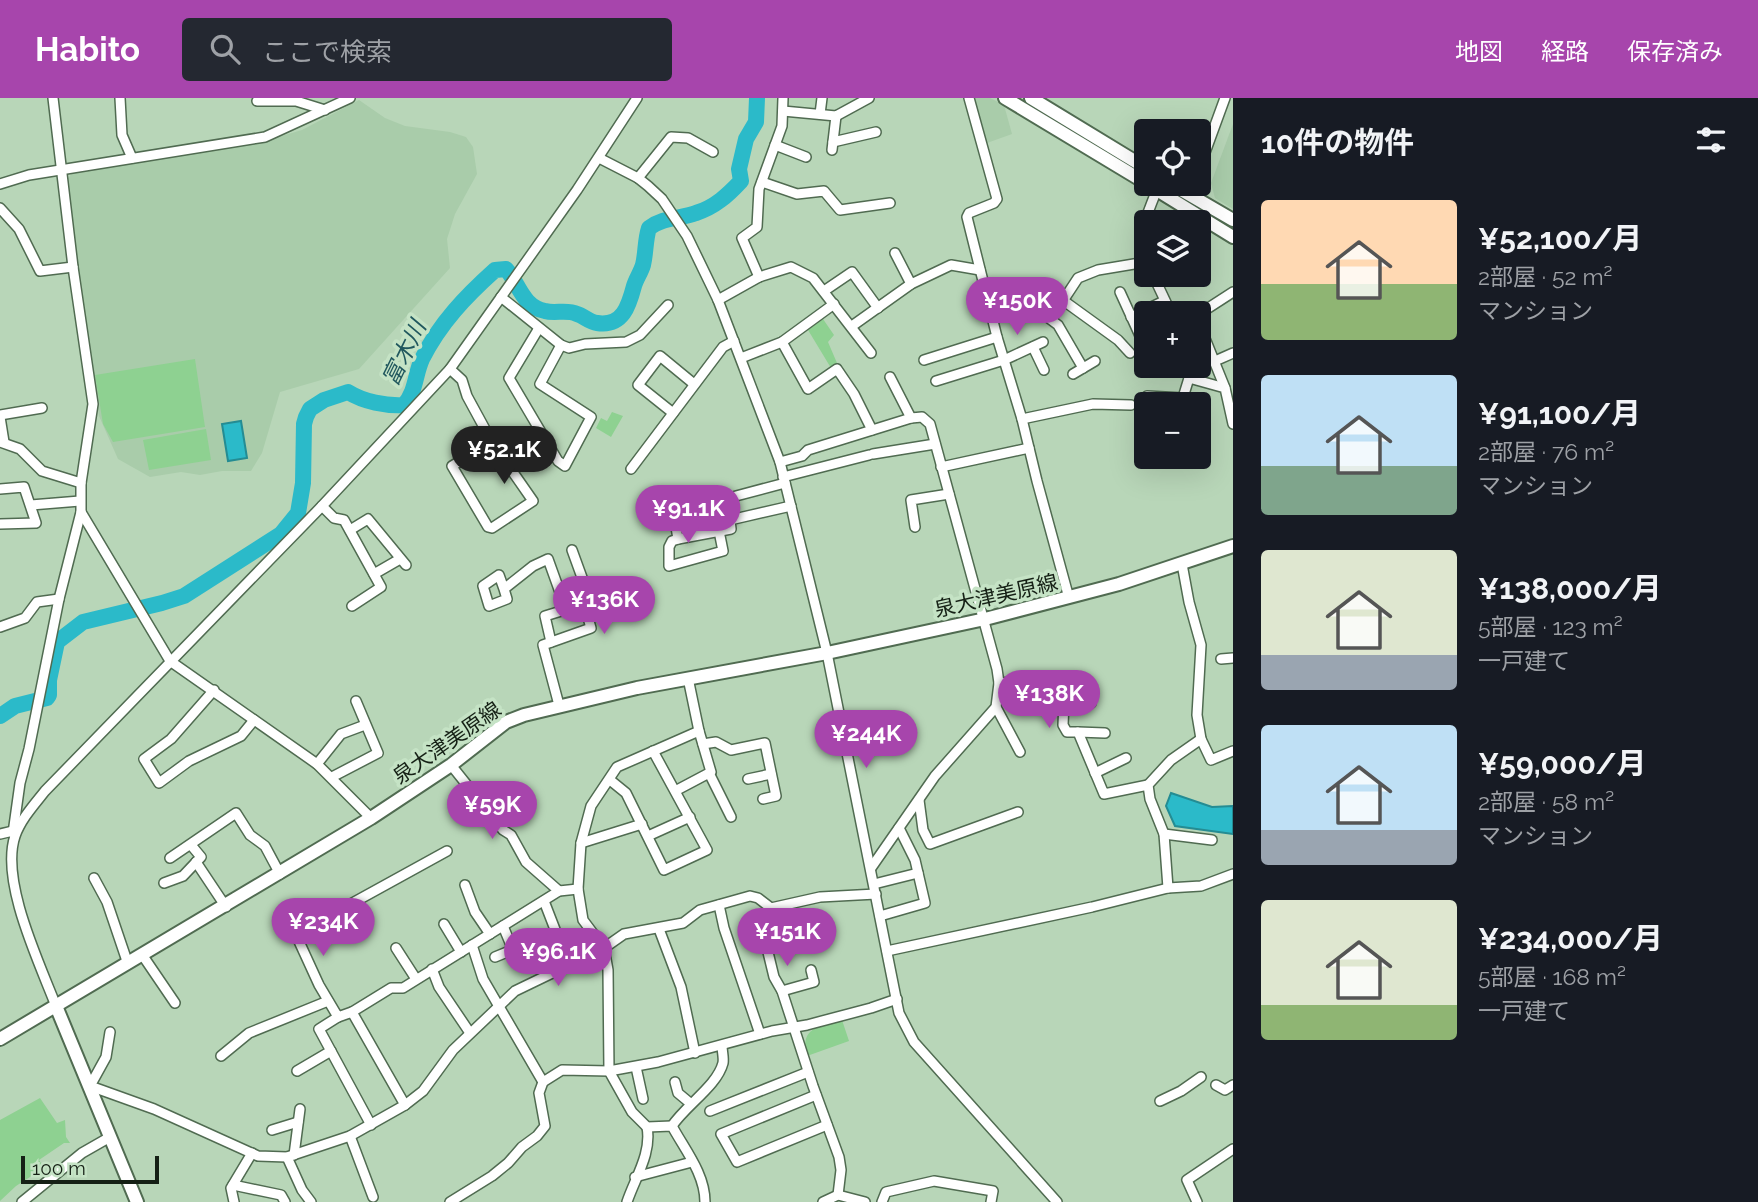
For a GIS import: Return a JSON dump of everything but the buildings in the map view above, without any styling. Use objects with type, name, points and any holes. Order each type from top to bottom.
[{"type":"main road","points":[[1005,98],[1134,175]]},
{"type":"main road","points":[[1031,98],[1134,161]]},
{"type":"main road","points":[[1167,196],[1233,237]]},
{"type":"main road","points":[[1200,196],[1233,220]]},
{"type":"main road","name":"泉大津美原線","points":[[0,1039],[226,907],[371,818],[451,765],[506,722],[559,705],[985,619],[1069,598],[1233,546]]},
{"type":"main road","points":[[56,1006],[137,1202]]},
{"type":"street","points":[[53,98],[93,404],[80,483],[81,512],[59,599],[38,709],[20,783],[10,874],[14,896],[56,1006]]},
{"type":"street","points":[[120,98],[122,135],[132,158]]},
{"type":"street","points":[[0,184],[18,177],[61,169],[265,137],[350,98]]},
{"type":"street","points":[[13,835],[45,791],[322,506],[450,369],[598,158],[636,98]]},
{"type":"street","points":[[760,277],[743,238],[757,227],[759,190],[782,126],[783,98]]},
{"type":"street","points":[[820,114],[822,98]]},
{"type":"street","points":[[783,111],[836,116],[869,98]]},
{"type":"street","points":[[969,98],[997,199],[994,203],[969,213],[967,217],[1069,598]]},
{"type":"street","points":[[1211,136],[1225,98]]},
{"type":"street","points":[[257,101],[296,101],[325,110]]},
{"type":"street","points":[[836,116],[833,146],[876,132]]},
{"type":"street","points":[[638,178],[671,137],[688,138],[713,152]]},
{"type":"street","points":[[775,145],[806,157]]},
{"type":"street","points":[[598,158],[638,178],[662,199],[687,236],[718,300],[780,462],[827,653],[899,1013],[914,1042],[1057,1202]]},
{"type":"street","points":[[762,182],[797,194],[824,191],[840,211],[890,203]]},
{"type":"street","points":[[1184,207],[1188,196]]},
{"type":"street","points":[[0,208],[19,229],[40,271],[73,267]]},
{"type":"street","points":[[895,253],[911,284]]},
{"type":"street","points":[[1054,316],[1078,278],[1098,270],[1134,263]]},
{"type":"street","points":[[852,327],[911,284],[951,265],[980,270]]},
{"type":"street","points":[[718,300],[760,277],[791,267],[813,278],[871,353]]},
{"type":"street","points":[[824,291],[852,272],[878,308]]},
{"type":"street","points":[[985,286],[1035,308],[1058,325],[1083,368]]},
{"type":"street","points":[[1158,287],[1164,301]]},
{"type":"street","points":[[1119,292],[1134,323]]},
{"type":"street","points":[[1211,306],[1233,292]]},
{"type":"street","points":[[501,297],[561,345],[569,348],[585,344],[626,342],[640,335],[668,305]]},
{"type":"street","points":[[1064,301],[1118,340],[1130,353]]},
{"type":"street","points":[[741,358],[782,342],[834,304]]},
{"type":"street","points":[[540,328],[509,378],[558,460],[565,466],[591,417],[540,384],[561,345]]},
{"type":"street","points":[[924,360],[997,337]]},
{"type":"street","points":[[631,469],[723,347],[734,341]]},
{"type":"street","points":[[782,342],[808,389],[837,369],[855,394],[872,430]]},
{"type":"street","points":[[936,381],[1004,360],[1043,342]]},
{"type":"street","points":[[1033,346],[1044,370]]},
{"type":"street","points":[[1211,352],[1225,388],[1233,424]]},
{"type":"street","points":[[1215,361],[1233,353]]},
{"type":"street","points":[[673,413],[638,385],[660,356],[694,384]]},
{"type":"street","points":[[1073,373],[1095,361]]},
{"type":"street","points":[[450,369],[462,380],[467,396],[492,442],[533,501],[492,528],[488,527],[452,466],[492,442]]},
{"type":"street","points":[[890,377],[911,418]]},
{"type":"street","points":[[1185,392],[1189,378],[1225,388]]},
{"type":"street","points":[[1023,419],[1094,404],[1131,405]]},
{"type":"street","points":[[42,408],[0,416],[2,442],[20,449],[42,471],[80,483]]},
{"type":"street","points":[[780,462],[802,456],[808,450],[922,417],[930,424],[985,619],[999,683],[996,707],[934,776],[871,868]]},
{"type":"street","points":[[678,539],[674,515],[721,506],[736,496],[871,455],[936,444]]},
{"type":"street","points":[[942,467],[1029,448]]},
{"type":"street","points":[[0,489],[24,487],[36,523],[0,524]]},
{"type":"street","points":[[915,527],[911,500],[949,494]]},
{"type":"street","points":[[31,505],[80,501]]},
{"type":"street","points":[[322,506],[334,518],[344,520],[381,587],[352,606]]},
{"type":"street","points":[[719,531],[723,551],[669,566],[669,547],[672,541],[678,539],[719,531],[731,529],[730,520],[791,506]]},
{"type":"street","points":[[81,512],[170,661],[317,764],[371,818]]},
{"type":"street","points":[[349,530],[368,519],[403,562],[374,574]]},
{"type":"street","points":[[559,705],[543,645],[591,628],[584,604],[588,594],[572,551]]},
{"type":"street","points":[[504,589],[533,566],[548,559],[566,609]]},
{"type":"street","points":[[1182,564],[1201,645],[1197,715],[1201,739],[1212,760],[1233,751]]},
{"type":"street","points":[[0,627],[25,618],[37,601],[59,599]]},
{"type":"street","points":[[551,642],[545,616],[584,604]]},
{"type":"street","points":[[1221,659],[1233,658]]},
{"type":"street","points":[[688,678],[711,772],[709,773],[731,817]]},
{"type":"street","points":[[999,683],[1079,678]]},
{"type":"street","points":[[1065,679],[1063,724],[1067,732],[1105,733]]},
{"type":"street","points":[[214,690],[171,739],[144,759],[159,783],[189,761],[241,736],[254,720]]},
{"type":"street","points":[[332,777],[378,753],[356,701]]},
{"type":"street","points":[[1064,702],[1091,703]]},
{"type":"street","points":[[996,707],[1020,752]]},
{"type":"street","points":[[317,764],[341,734],[365,725]]},
{"type":"street","points":[[627,1202],[646,1154],[649,1139],[647,1127],[632,1112],[609,1071],[608,970],[604,948],[583,920],[578,890],[580,843],[591,806],[617,767],[699,731]]},
{"type":"street","points":[[1078,732],[1104,794],[1148,785],[1171,760],[1201,739]]},
{"type":"street","points":[[703,744],[716,742],[731,750],[765,743],[776,796],[763,799]]},
{"type":"street","points":[[610,780],[626,793],[664,870],[706,850],[677,790],[653,751]]},
{"type":"street","points":[[1094,773],[1126,758]]},
{"type":"street","points":[[451,765],[503,830],[511,835],[526,862],[559,891]]},
{"type":"street","points":[[677,790],[709,773]]},
{"type":"street","points":[[748,779],[771,774]]},
{"type":"street","points":[[1148,785],[1150,799],[1164,834],[1168,888]]},
{"type":"street","points":[[919,800],[923,830],[930,844],[1018,812]]},
{"type":"street","points":[[170,858],[236,813],[250,835],[265,846],[280,874]]},
{"type":"street","points":[[648,836],[690,817]]},
{"type":"street","points":[[580,843],[642,824]]},
{"type":"street","points":[[880,916],[925,903],[915,860],[899,828]]},
{"type":"street","points":[[0,834],[13,835]]},
{"type":"street","points":[[1164,834],[1212,840]]},
{"type":"street","points":[[164,883],[183,876],[201,857],[191,845]]},
{"type":"street","points":[[338,1017],[297,937],[338,911],[447,851]]},
{"type":"street","points":[[196,862],[226,907]]},
{"type":"street","points":[[771,908],[875,889],[918,873]]},
{"type":"street","points":[[887,951],[1168,888],[1202,886],[1233,874]]},
{"type":"street","points":[[94,878],[107,902],[128,964]]},
{"type":"street","points":[[465,885],[475,912],[490,934]]},
{"type":"street","points":[[371,1125],[319,1029],[391,988],[403,988],[559,891],[578,890]]},
{"type":"street","points":[[110,1032],[106,1057],[90,1086],[154,1109],[258,1156],[290,1156],[350,1136],[405,1105],[423,1091],[453,1051],[515,991],[604,948],[624,934],[683,923],[700,910],[750,896],[758,898],[771,908]]},
{"type":"street","points":[[495,957],[556,932],[544,901]]},
{"type":"street","points":[[719,905],[724,928],[761,1034]]},
{"type":"street","points":[[771,908],[768,920],[770,933],[766,944],[774,978],[782,991],[841,1164],[838,1195]]},
{"type":"street","points":[[444,924],[461,952]]},
{"type":"street","points":[[503,926],[513,950]]},
{"type":"street","points":[[659,929],[681,987],[695,1053]]},
{"type":"street","points":[[472,945],[483,979],[543,1082]]},
{"type":"street","points":[[396,948],[416,979]]},
{"type":"street","points":[[143,956],[175,1003]]},
{"type":"street","points":[[432,969],[439,987],[470,1033]]},
{"type":"street","points":[[782,991],[814,982],[811,970]]},
{"type":"street","points":[[450,1202],[500,1169],[537,1136],[545,1126],[539,1093],[543,1082],[562,1070],[609,1071],[636,1067],[871,1008],[897,999]]},
{"type":"street","points":[[220,1056],[249,1033],[328,1001]]},
{"type":"street","points":[[352,1012],[405,1105]]},
{"type":"street","points":[[647,1127],[672,1126],[690,1103],[705,1092],[723,1062],[722,1046]]},
{"type":"street","points":[[297,1071],[331,1051]]},
{"type":"street","points":[[636,1067],[643,1098]]},
{"type":"street","points":[[710,1111],[808,1072]]},
{"type":"street","points":[[1160,1101],[1201,1077]]},
{"type":"street","points":[[675,1082],[678,1093],[690,1103]]},
{"type":"street","points":[[1216,1085],[1224,1090],[1233,1085]]},
{"type":"street","points":[[816,1096],[721,1134],[737,1162],[827,1125]]},
{"type":"street","points":[[300,1109],[290,1156],[302,1190],[311,1202]]},
{"type":"street","points":[[272,1130],[298,1122]]},
{"type":"street","points":[[672,1126],[704,1185],[705,1202]]},
{"type":"street","points":[[350,1136],[373,1198]]},
{"type":"street","points":[[22,1202],[82,1153],[110,1137]]},
{"type":"street","points":[[1197,1202],[1187,1180],[1230,1151],[1233,1164]]},
{"type":"street","points":[[234,1202],[231,1188],[252,1153]]},
{"type":"street","points":[[635,1177],[692,1162]]},
{"type":"street","points":[[882,1202],[886,1192],[933,1181],[993,1191],[991,1202]]},
{"type":"street","points":[[233,1185],[281,1195],[285,1202]]},
{"type":"street","points":[[823,1202],[838,1195],[865,1202]]},
{"type":"shaded area","points":[[972,98],[990,98],[1004,105],[1012,134],[987,143]]},
{"type":"shaded area","points":[[359,100],[385,118],[405,126],[466,137],[473,147],[477,174],[455,214],[447,239],[450,268],[359,369],[280,392],[262,453],[251,471],[222,471],[200,475],[181,472],[150,477],[118,459],[99,416],[64,183],[74,171],[268,142],[302,130]]},
{"type":"shaded area","points":[[1233,124],[1233,209],[1215,198],[1211,183]]},
{"type":"green space","points":[[823,319],[834,335],[828,342],[837,363],[831,368],[808,330]]},
{"type":"green space","points":[[195,359],[205,427],[113,442],[103,424],[95,375]]},
{"type":"green space","points":[[612,412],[623,416],[611,437],[596,428],[601,418],[607,421]]},
{"type":"green space","points":[[206,429],[211,460],[149,470],[143,440]]},
{"type":"green space","points":[[842,1020],[849,1041],[807,1056],[805,1046],[809,1033],[819,1026]]},
{"type":"green space","points":[[40,1098],[57,1123],[65,1120],[66,1137],[70,1143],[64,1143],[39,1160],[44,1168],[16,1186],[0,1201],[0,1120]]},
{"type":"water","points":[[241,421],[247,458],[228,461],[222,424]]},
{"type":"water","points":[[1171,793],[1212,807],[1233,806],[1233,834],[1175,826],[1166,806]]},
{"type":"waterway","name":"富木川","points":[[0,716],[15,706],[47,698],[57,642],[83,622],[184,596],[281,534],[298,513],[303,483],[304,424],[310,409],[324,400],[348,392],[375,403],[404,405],[411,394],[422,359],[445,322],[495,270],[506,269],[526,300],[537,308],[549,312],[573,313],[597,323],[613,322],[619,318],[627,307],[642,268],[649,228],[709,207],[726,196],[741,181],[739,169],[746,139],[756,122],[757,98]]}]
